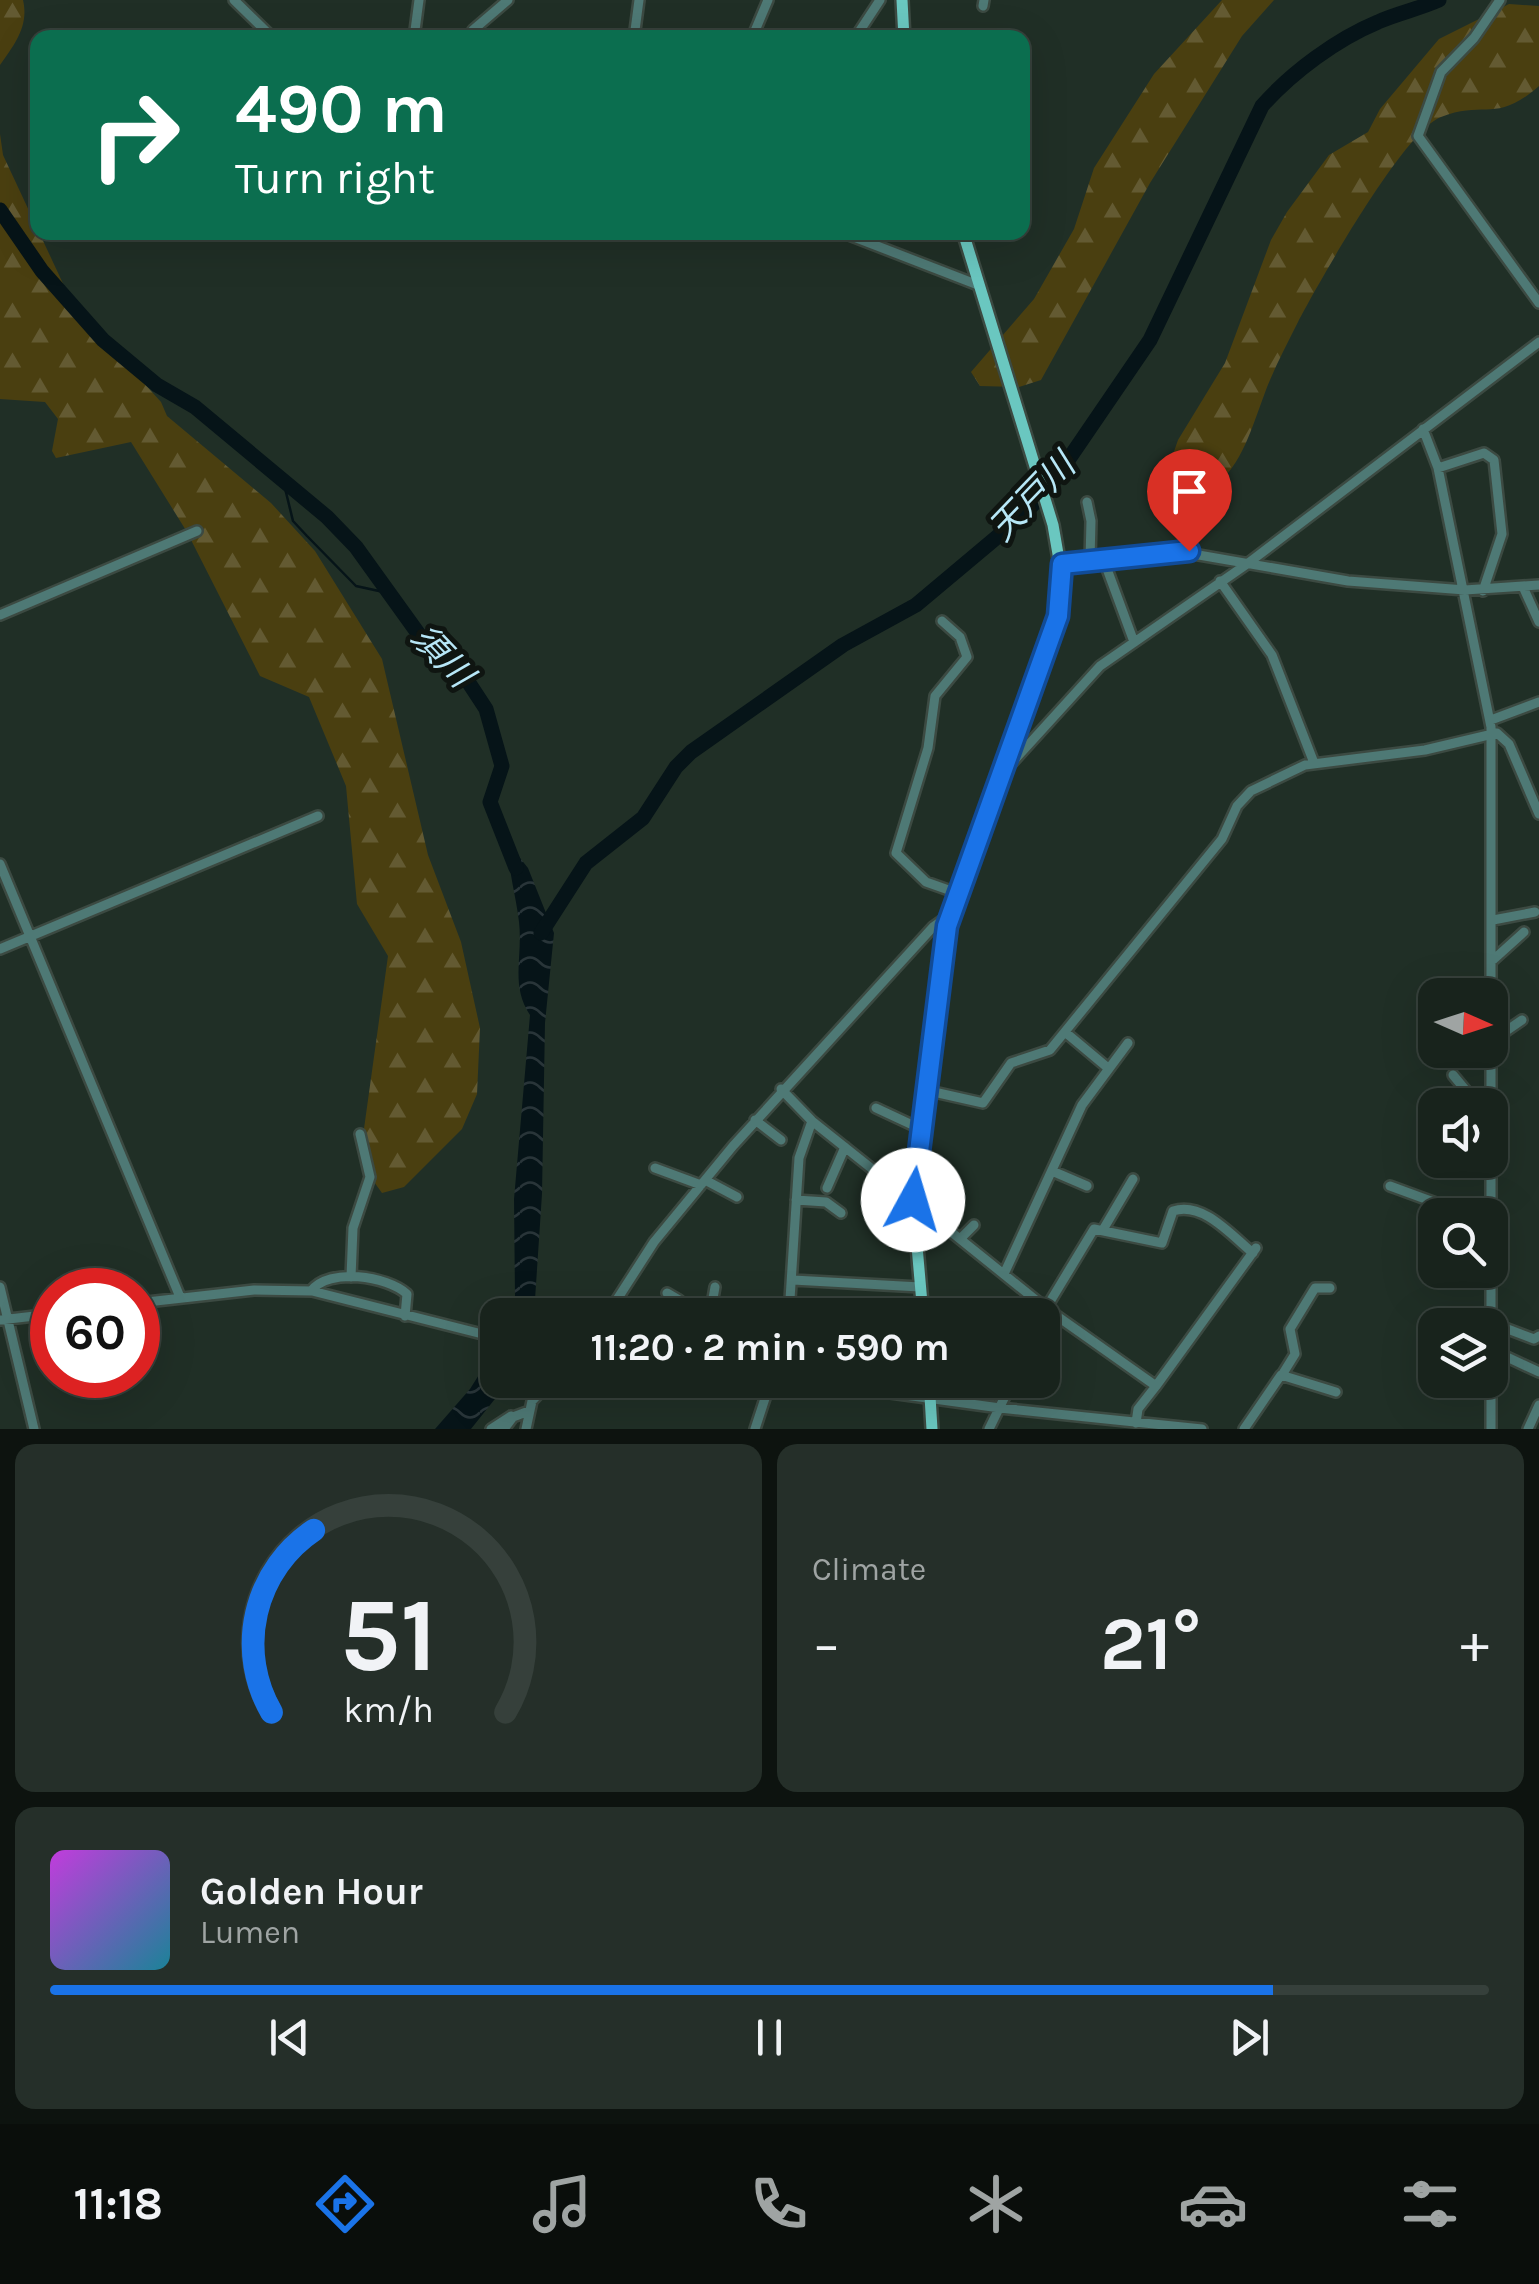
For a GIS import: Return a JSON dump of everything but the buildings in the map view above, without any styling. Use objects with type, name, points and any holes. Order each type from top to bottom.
[{"type":"main road","points":[[902,0],[904,30]]},
{"type":"main road","points":[[921,1298],[916,1202],[924,1090],[950,915],[1058,616],[1062,564],[964,240]]},
{"type":"main road","points":[[930,1398],[932,1429]]},
{"type":"street","points":[[234,0],[265,30]]},
{"type":"street","points":[[415,30],[419,0]]},
{"type":"street","points":[[473,30],[508,0]]},
{"type":"street","points":[[635,30],[639,0]]},
{"type":"street","points":[[755,30],[768,0]]},
{"type":"street","points":[[860,30],[880,0]]},
{"type":"street","points":[[1500,0],[1474,38],[1441,72],[1418,136],[1539,303]]},
{"type":"street","points":[[862,240],[978,284]]},
{"type":"street","points":[[997,778],[1086,678],[1247,564],[1539,342]]},
{"type":"street","points":[[1423,429],[1438,468],[1491,720],[1493,978]]},
{"type":"street","points":[[1438,468],[1484,453],[1494,460],[1502,534],[1483,590]]},
{"type":"street","points":[[1087,502],[1092,521],[1090,560]]},
{"type":"street","points":[[0,614],[197,530]]},
{"type":"street","points":[[1062,564],[1170,550],[1218,555],[1333,580],[1465,590],[1539,585]]},
{"type":"street","points":[[1104,558],[1134,642]]},
{"type":"street","points":[[1220,581],[1272,655],[1314,763]]},
{"type":"street","points":[[1524,589],[1539,622]]},
{"type":"street","points":[[942,620],[960,637],[967,658],[937,691],[928,748],[896,852],[926,882],[956,893]]},
{"type":"street","points":[[1491,720],[1539,702]]},
{"type":"street","points":[[924,1090],[983,1103],[1010,1062],[1050,1050],[1222,838],[1244,797],[1281,774],[1314,763],[1425,750],[1500,734],[1509,744],[1539,814]]},
{"type":"street","points":[[0,949],[318,816]]},
{"type":"street","points":[[0,864],[180,1298]]},
{"type":"street","points":[[1493,920],[1535,912]]},
{"type":"street","points":[[618,1298],[654,1242],[781,1089],[934,927],[950,915]]},
{"type":"street","points":[[1493,960],[1524,932]]},
{"type":"street","points":[[1508,1030],[1522,1020]]},
{"type":"street","points":[[1065,1032],[1108,1068]]},
{"type":"street","points":[[1004,1274],[1082,1104],[1128,1044]]},
{"type":"street","points":[[1453,1075],[1464,1088]]},
{"type":"street","points":[[781,1089],[845,1148],[1029,1298]]},
{"type":"street","points":[[876,1108],[921,1130]]},
{"type":"street","points":[[755,1120],[782,1140]]},
{"type":"street","points":[[791,1298],[799,1158],[812,1120]]},
{"type":"street","points":[[351,1277],[353,1228],[370,1176],[360,1134]]},
{"type":"street","points":[[827,1188],[845,1148]]},
{"type":"street","points":[[916,1202],[944,1167]]},
{"type":"street","points":[[655,1168],[737,1197]]},
{"type":"street","points":[[1052,1170],[1087,1186]]},
{"type":"street","points":[[1104,1228],[1133,1178]]},
{"type":"street","points":[[1390,1186],[1423,1198]]},
{"type":"street","points":[[796,1200],[826,1202],[841,1214]]},
{"type":"street","points":[[1052,1298],[1091,1231],[1104,1228],[1162,1243],[1172,1212],[1182,1209],[1205,1214],[1255,1250],[1138,1409],[1136,1423]]},
{"type":"street","points":[[960,1239],[974,1225]]},
{"type":"street","points":[[311,1291],[320,1281],[351,1277],[405,1291],[408,1316]]},
{"type":"street","points":[[793,1280],[920,1287]]},
{"type":"street","points":[[713,1298],[715,1287]]},
{"type":"street","points":[[0,1288],[4,1320],[34,1429]]},
{"type":"street","points":[[1244,1429],[1254,1408],[1295,1354],[1290,1329],[1316,1288],[1330,1288]]},
{"type":"street","points":[[160,1300],[276,1289],[311,1291],[480,1334]]},
{"type":"street","points":[[667,1293],[676,1298]]},
{"type":"street","points":[[4,1320],[30,1317]]},
{"type":"street","points":[[1060,1323],[1156,1386]]},
{"type":"street","points":[[1508,1329],[1534,1339],[1539,1336]]},
{"type":"street","points":[[1508,1357],[1539,1372]]},
{"type":"street","points":[[1282,1376],[1336,1392]]},
{"type":"street","points":[[504,1429],[536,1398]]},
{"type":"street","points":[[755,1429],[765,1398]]},
{"type":"street","points":[[930,1398],[1202,1429]]},
{"type":"street","points":[[988,1429],[1005,1398]]},
{"type":"street","points":[[1491,1398],[1491,1429]]},
{"type":"street","points":[[1528,1429],[1539,1405]]},
{"type":"street","points":[[492,1429],[524,1412]]},
{"type":"street","points":[[524,1412],[526,1429]]},
{"type":"green space","points":[[0,0],[23,0],[24,18],[0,65]]},
{"type":"green space","points":[[1222,0],[1274,0],[1242,36],[1150,183],[1041,380],[1019,387],[980,386],[971,372],[1034,299],[1074,229],[1094,168],[1154,74]]},
{"type":"green space","points":[[1509,4],[1539,6],[1539,86],[1512,104],[1456,112],[1425,128],[1385,177],[1324,275],[1279,359],[1246,444],[1231,469],[1194,502],[1164,494],[1163,483],[1178,440],[1225,363],[1271,240],[1287,212],[1329,155],[1368,132],[1380,109],[1439,39]]},
{"type":"green space","points":[[0,134],[3,155],[30,213],[30,240],[43,240],[73,305],[161,402],[167,416],[271,503],[315,551],[382,659],[428,855],[461,942],[480,1028],[477,1094],[462,1129],[404,1187],[382,1193],[372,1179],[363,1136],[388,956],[357,904],[346,786],[309,697],[260,676],[187,532],[131,442],[56,458],[52,451],[58,419],[45,402],[0,399]]},
{"type":"water","points":[[508,843],[528,868],[554,933],[545,1023],[542,1194],[535,1298],[515,1298],[514,1199],[530,1015],[520,993],[519,922]]},
{"type":"water","points":[[480,1373],[480,1398],[496,1398],[471,1429],[435,1429]]},
{"type":"waterway","name":"天戸川","points":[[541,933],[586,863],[643,818],[676,767],[691,752],[843,645],[916,605],[1022,516],[1049,488],[1150,340],[1262,106],[1331,47],[1362,29],[1439,0]]},
{"type":"waterway","name":"須川","points":[[0,210],[42,271],[103,340],[157,385],[195,407],[327,517],[356,547],[420,636],[467,680],[486,709],[502,766],[490,802],[516,868]]},
{"type":"waterway","points":[[283,480],[293,521],[356,586],[388,593]]},
{"type":"route","points":[[913,1200],[936,987],[947,926],[1058,616],[1062,564],[1189,551]]}]
